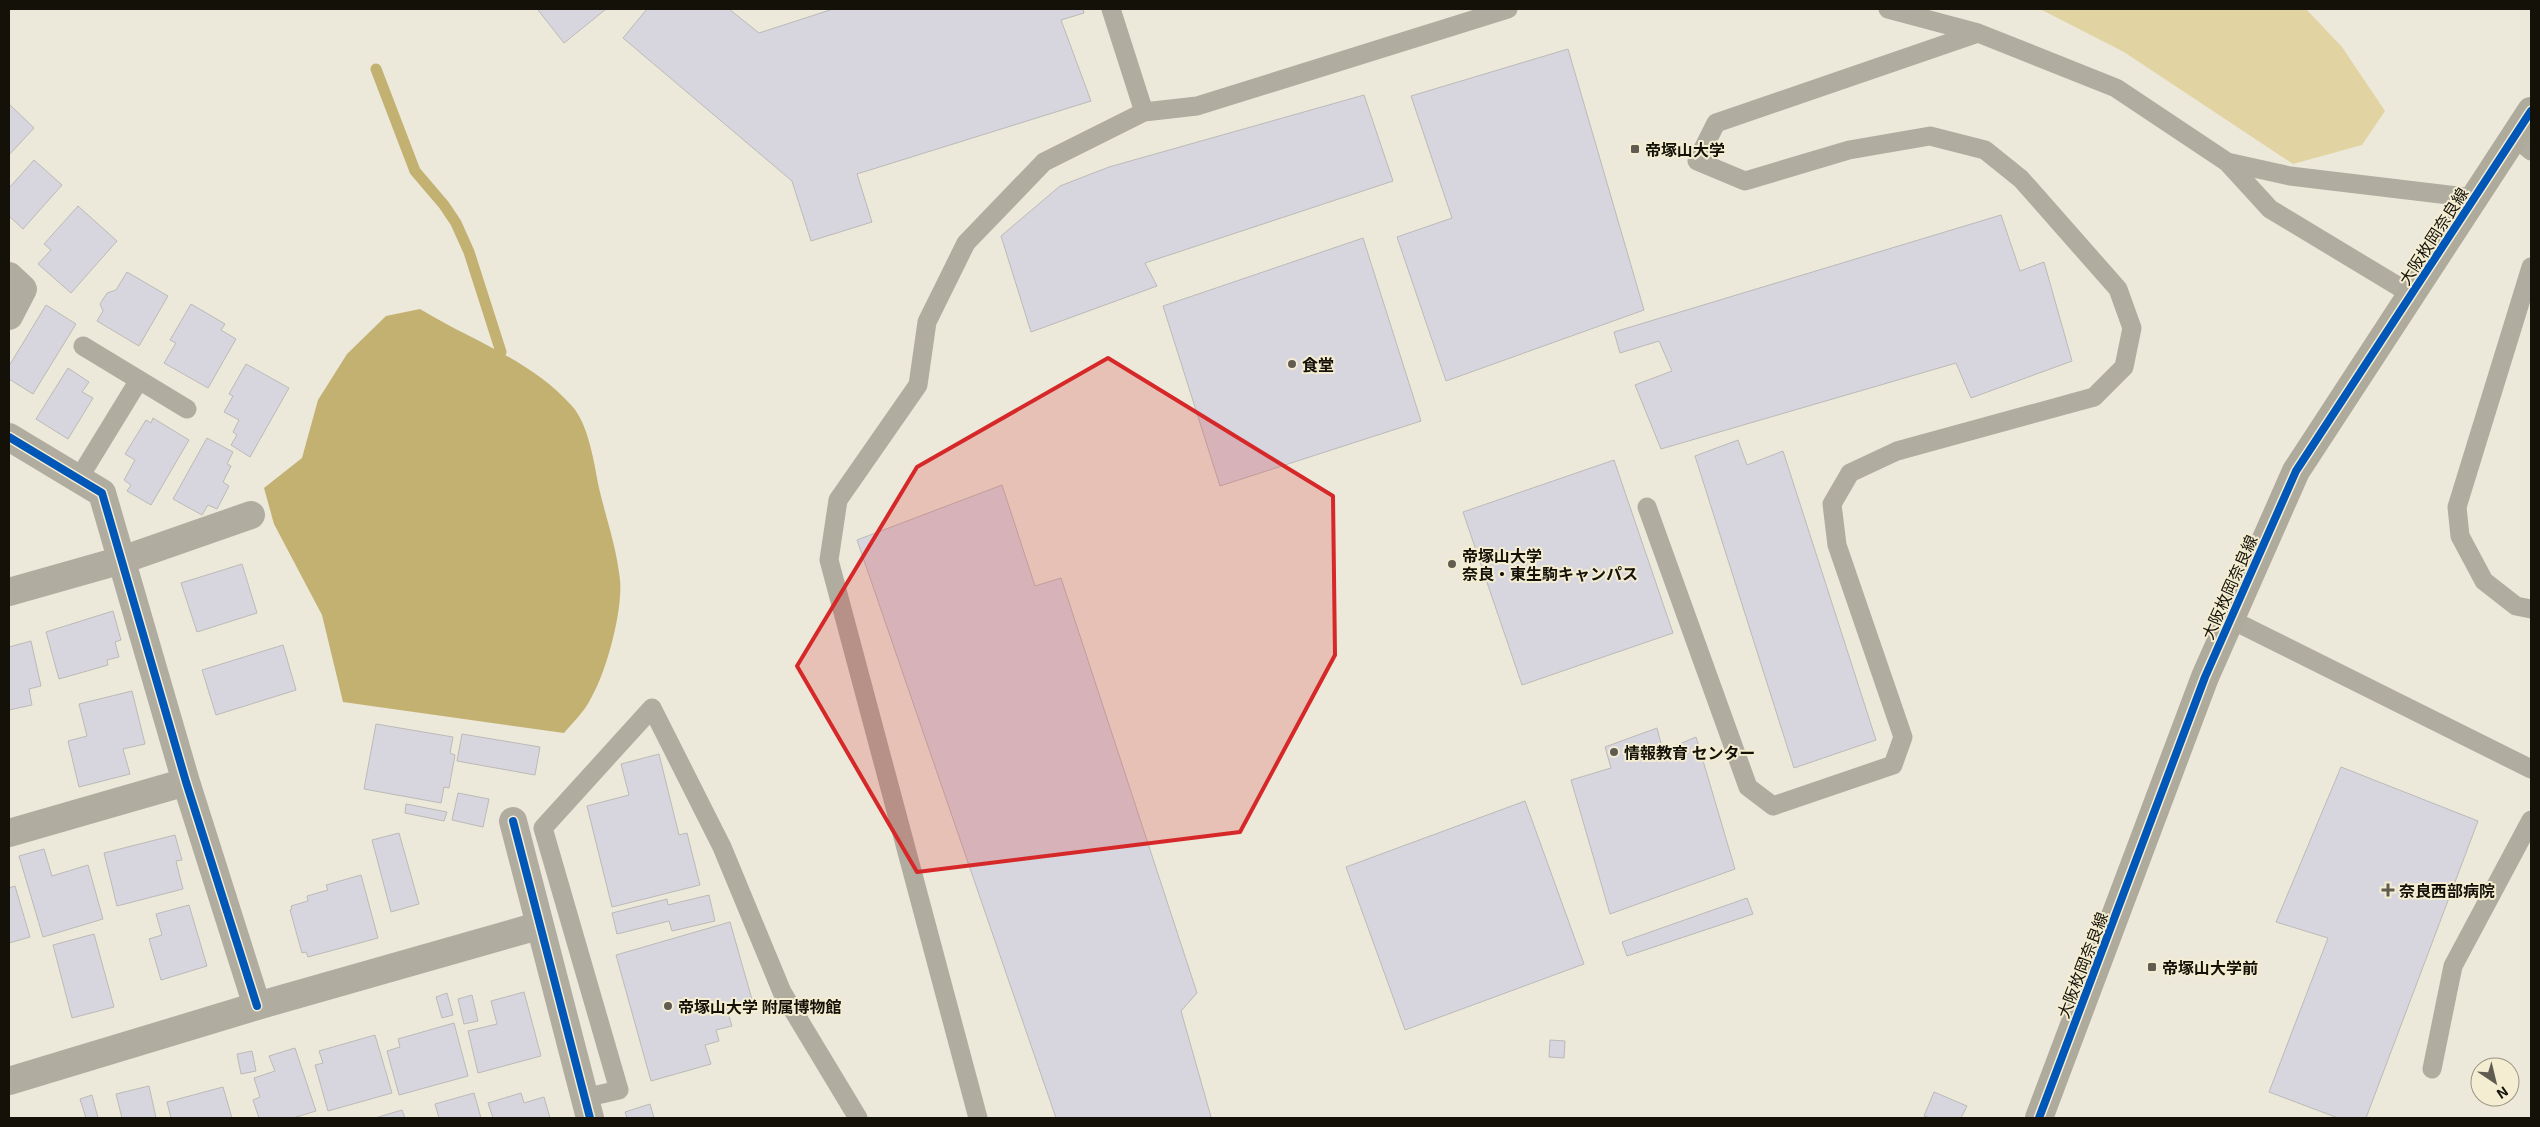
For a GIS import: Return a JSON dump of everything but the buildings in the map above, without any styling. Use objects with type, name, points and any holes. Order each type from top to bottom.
[{"type":"main road","name":"大阪枚岡奈良線","points":[[2039,1118],[2204,677],[2296,471],[2474,198],[2523,144],[2531,111]]},
{"type":"street","points":[[9,276],[23,289],[9,316]]},
{"type":"street","points":[[9,437],[102,493],[186,782],[257,1006]]},
{"type":"street","points":[[9,592],[122,560],[251,515]]},
{"type":"street","points":[[9,833],[186,782]]},
{"type":"street","points":[[513,822],[538,926],[587,1108]]},
{"type":"street","points":[[9,1081],[257,1006],[538,926]]},
{"type":"lane","points":[[1111,9],[1144,112]]},
{"type":"lane","points":[[978,1118],[829,560],[838,500],[918,385],[927,322],[966,243],[1044,162],[1144,112],[1197,106],[1508,9]]},
{"type":"lane","points":[[1888,9],[1978,33],[2116,88],[2227,162],[2270,209],[2411,294]]},
{"type":"lane","points":[[1647,506],[1748,787],[1774,806],[1893,765],[1903,737],[1837,545],[1832,504],[1850,473],[1897,451],[2094,396],[2124,367],[2132,328],[2118,289],[2021,179],[1985,150],[1930,136],[1849,150],[1745,181],[1697,161],[1716,123],[1978,33]]},
{"type":"lane","points":[[2227,162],[2290,176],[2474,198]]},
{"type":"lane","points":[[2531,267],[2457,507],[2460,536],[2484,581],[2516,606],[2531,609]]},
{"type":"lane","points":[[83,346],[187,408]]},
{"type":"lane","points":[[79,478],[138,380]]},
{"type":"lane","points":[[2230,619],[2531,769]]},
{"type":"lane","points":[[587,1108],[619,1090],[543,828],[652,708],[722,846],[782,992],[858,1118]]},
{"type":"lane","points":[[2432,1069],[2453,966],[2531,820]]},
{"type":"highlighted area","points":[[1108,358],[1333,496],[1335,655],[1240,832],[917,872],[797,666],[917,467]]},
{"type":"shaded area","points":[[2040,9],[2306,9],[2342,47],[2385,111],[2362,145],[2293,164],[2124,52]]},
{"type":"shaded area","points":[[420,309],[500,352],[538,376],[572,406],[583,423],[587,434],[616,557],[620,580],[619,608],[612,642],[596,689],[582,713],[564,733],[343,702],[322,615],[274,524],[264,488],[302,458],[318,400],[347,354],[386,316]]},
{"type":"waterway","points":[[376,69],[415,171],[444,205],[456,223],[469,252],[501,352]]},
{"type":"cycle path","points":[[2039,1118],[2205,677],[2296,471],[2531,111]]},
{"type":"cycle path","points":[[9,437],[102,493],[186,782],[257,1006]]},
{"type":"cycle path","points":[[513,821],[590,1118]]},
{"type":"place","name":"帝塚山大学","points":[[1635,149]]},
{"type":"place","name":"食堂","points":[[1292,364]]},
{"type":"place","name":"帝塚山大学 奈良・東生駒キャンパス","points":[[1452,564]]},
{"type":"place","name":"情報教育 センター","points":[[1614,752]]},
{"type":"place","name":"奈良西部病院","points":[[2388,890]]},
{"type":"place","name":"帝塚山大学前","points":[[2152,967]]},
{"type":"place","name":"帝塚山大学 附属博物館","points":[[668,1006]]}]
